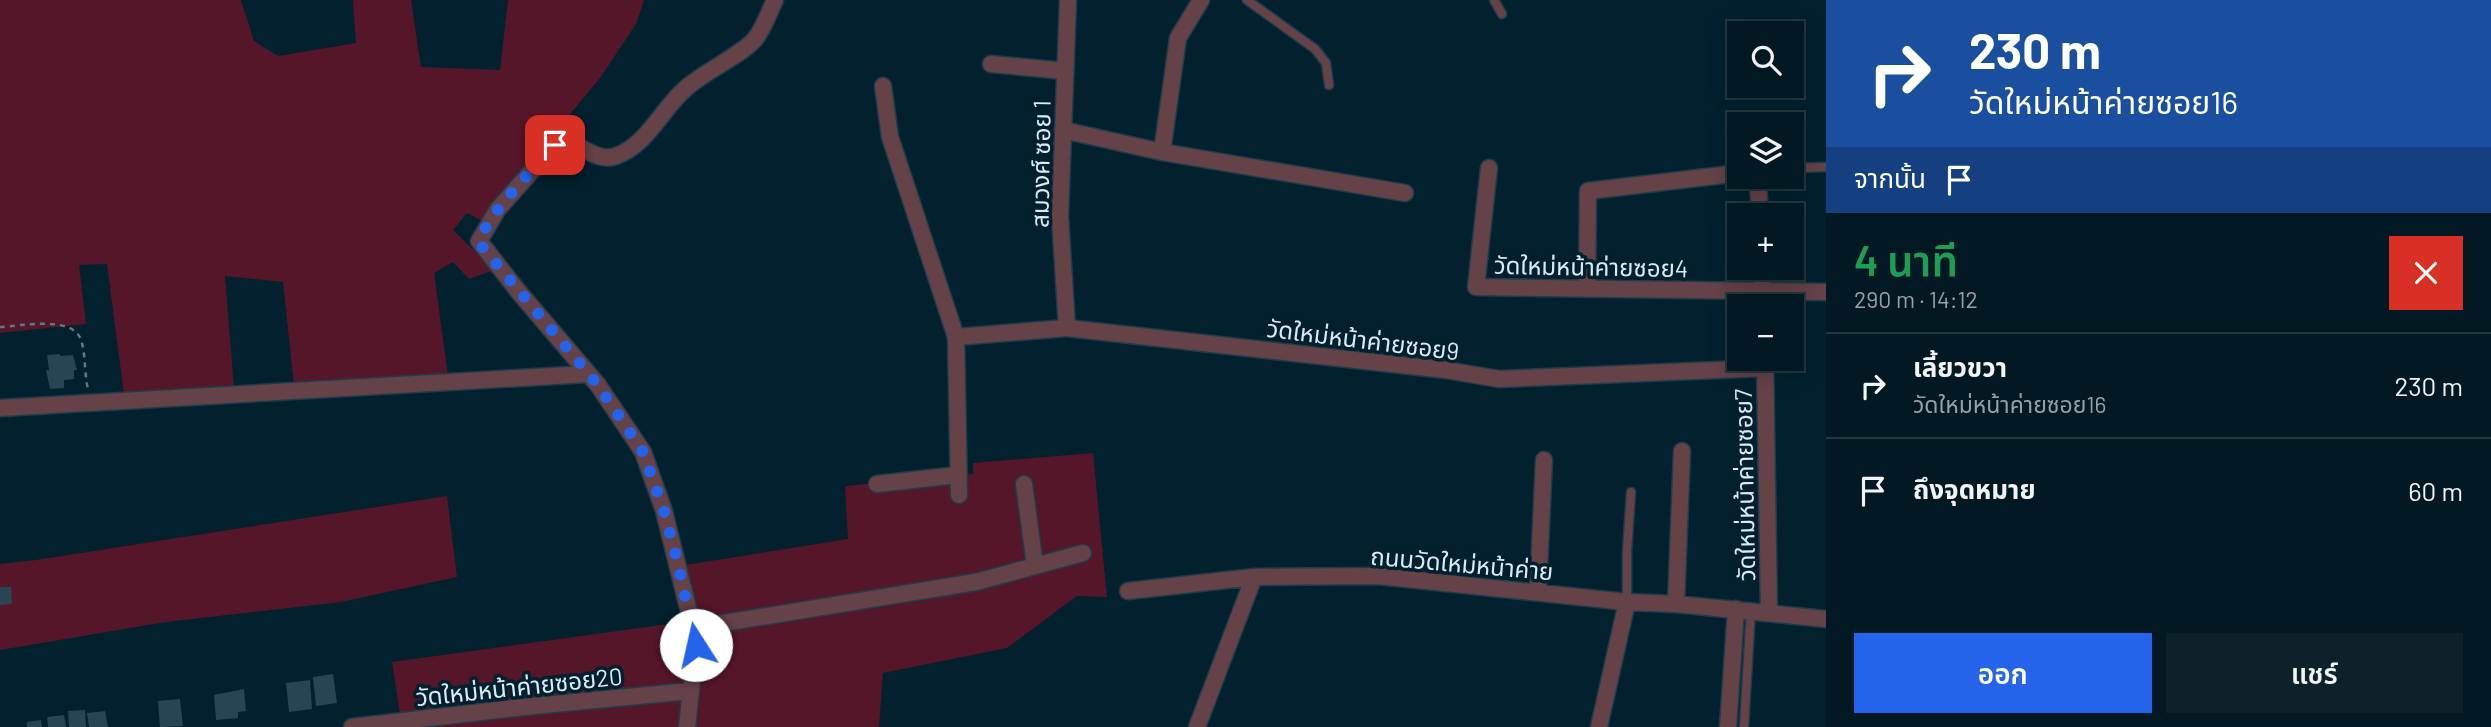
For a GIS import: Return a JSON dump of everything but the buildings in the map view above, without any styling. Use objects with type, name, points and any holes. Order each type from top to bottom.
[{"type":"street","points":[[687,727],[696,645],[664,511],[643,452],[598,385],[518,291],[479,240],[498,209],[555,145],[569,143],[597,157],[606,158],[635,147],[683,90],[755,40],[775,0]]},
{"type":"street","name":"สมวงศ์ ซอย 1","points":[[1067,328],[1060,216],[1068,0]]},
{"type":"street","points":[[1162,152],[1178,38],[1201,0]]},
{"type":"street","points":[[991,64],[1065,71]]},
{"type":"street","points":[[883,86],[890,138],[956,337],[958,495]]},
{"type":"street","points":[[1063,130],[1162,152],[1405,193]]},
{"type":"street","name":"วัดใหม่หน้าค่ายซอย4","points":[[1489,168],[1476,287],[1587,289],[1727,297]]},
{"type":"street","points":[[1587,289],[1588,191],[1727,175]]},
{"type":"street","name":"วัดใหม่หน้าค่ายซอย4","points":[[1804,294],[1826,292]]},
{"type":"street","name":"วัดใหม่หน้าค่ายซอย9","points":[[956,337],[1067,328],[1433,369],[1499,379],[1727,366]]},
{"type":"street","name":"วัดใหม่หน้าค่ายซอย7","points":[[1765,371],[1769,611]]},
{"type":"street","points":[[0,408],[588,374]]},
{"type":"street","points":[[1676,604],[1682,451]]},
{"type":"street","points":[[1538,592],[1544,460]]},
{"type":"street","points":[[877,484],[958,475]]},
{"type":"street","points":[[1024,484],[1035,566]]},
{"type":"street","points":[[693,628],[976,582],[1083,553]]},
{"type":"street","name":"ถนนวัดใหม่หน้าค่าย","points":[[1128,592],[1254,577],[1378,576],[1627,602],[1769,611],[1826,619]]},
{"type":"street","points":[[1197,727],[1254,577]]},
{"type":"street","points":[[1599,727],[1627,602]]},
{"type":"street","points":[[1728,727],[1743,609]]},
{"type":"street","name":"วัดใหม่หน้าค่ายซอย20","points":[[352,727],[690,691]]},
{"type":"lane","points":[[1247,0],[1315,49],[1326,63],[1329,85]]},
{"type":"lane","points":[[1494,0],[1502,14]]},
{"type":"lane","points":[[1804,168],[1826,167]]},
{"type":"lane","points":[[1627,602],[1631,492]]},
{"type":"lane","points":[[1743,609],[1744,727]]},
{"type":"path","points":[[0,327],[54,324],[74,330],[81,341],[92,402]]},
{"type":"shaded area","points":[[0,0],[241,0],[254,41],[278,56],[356,43],[353,0],[411,0],[421,67],[500,70],[508,0],[644,0],[636,24],[600,78],[482,221],[467,213],[453,230],[494,270],[469,279],[453,262],[434,273],[448,376],[294,385],[283,282],[225,276],[234,388],[124,395],[107,264],[79,265],[86,324],[0,333]]},
{"type":"shaded area","points":[[1093,453],[1107,597],[1077,596],[1007,648],[883,673],[879,727],[352,727],[401,721],[392,662],[691,621],[679,566],[848,539],[845,486],[973,474],[973,463]]},
{"type":"shaded area","points":[[447,496],[457,577],[341,602],[166,622],[0,650],[0,564]]},
{"type":"route","points":[[555,145],[498,209],[480,237],[480,244],[598,385],[643,452],[664,511],[696,645]]}]
